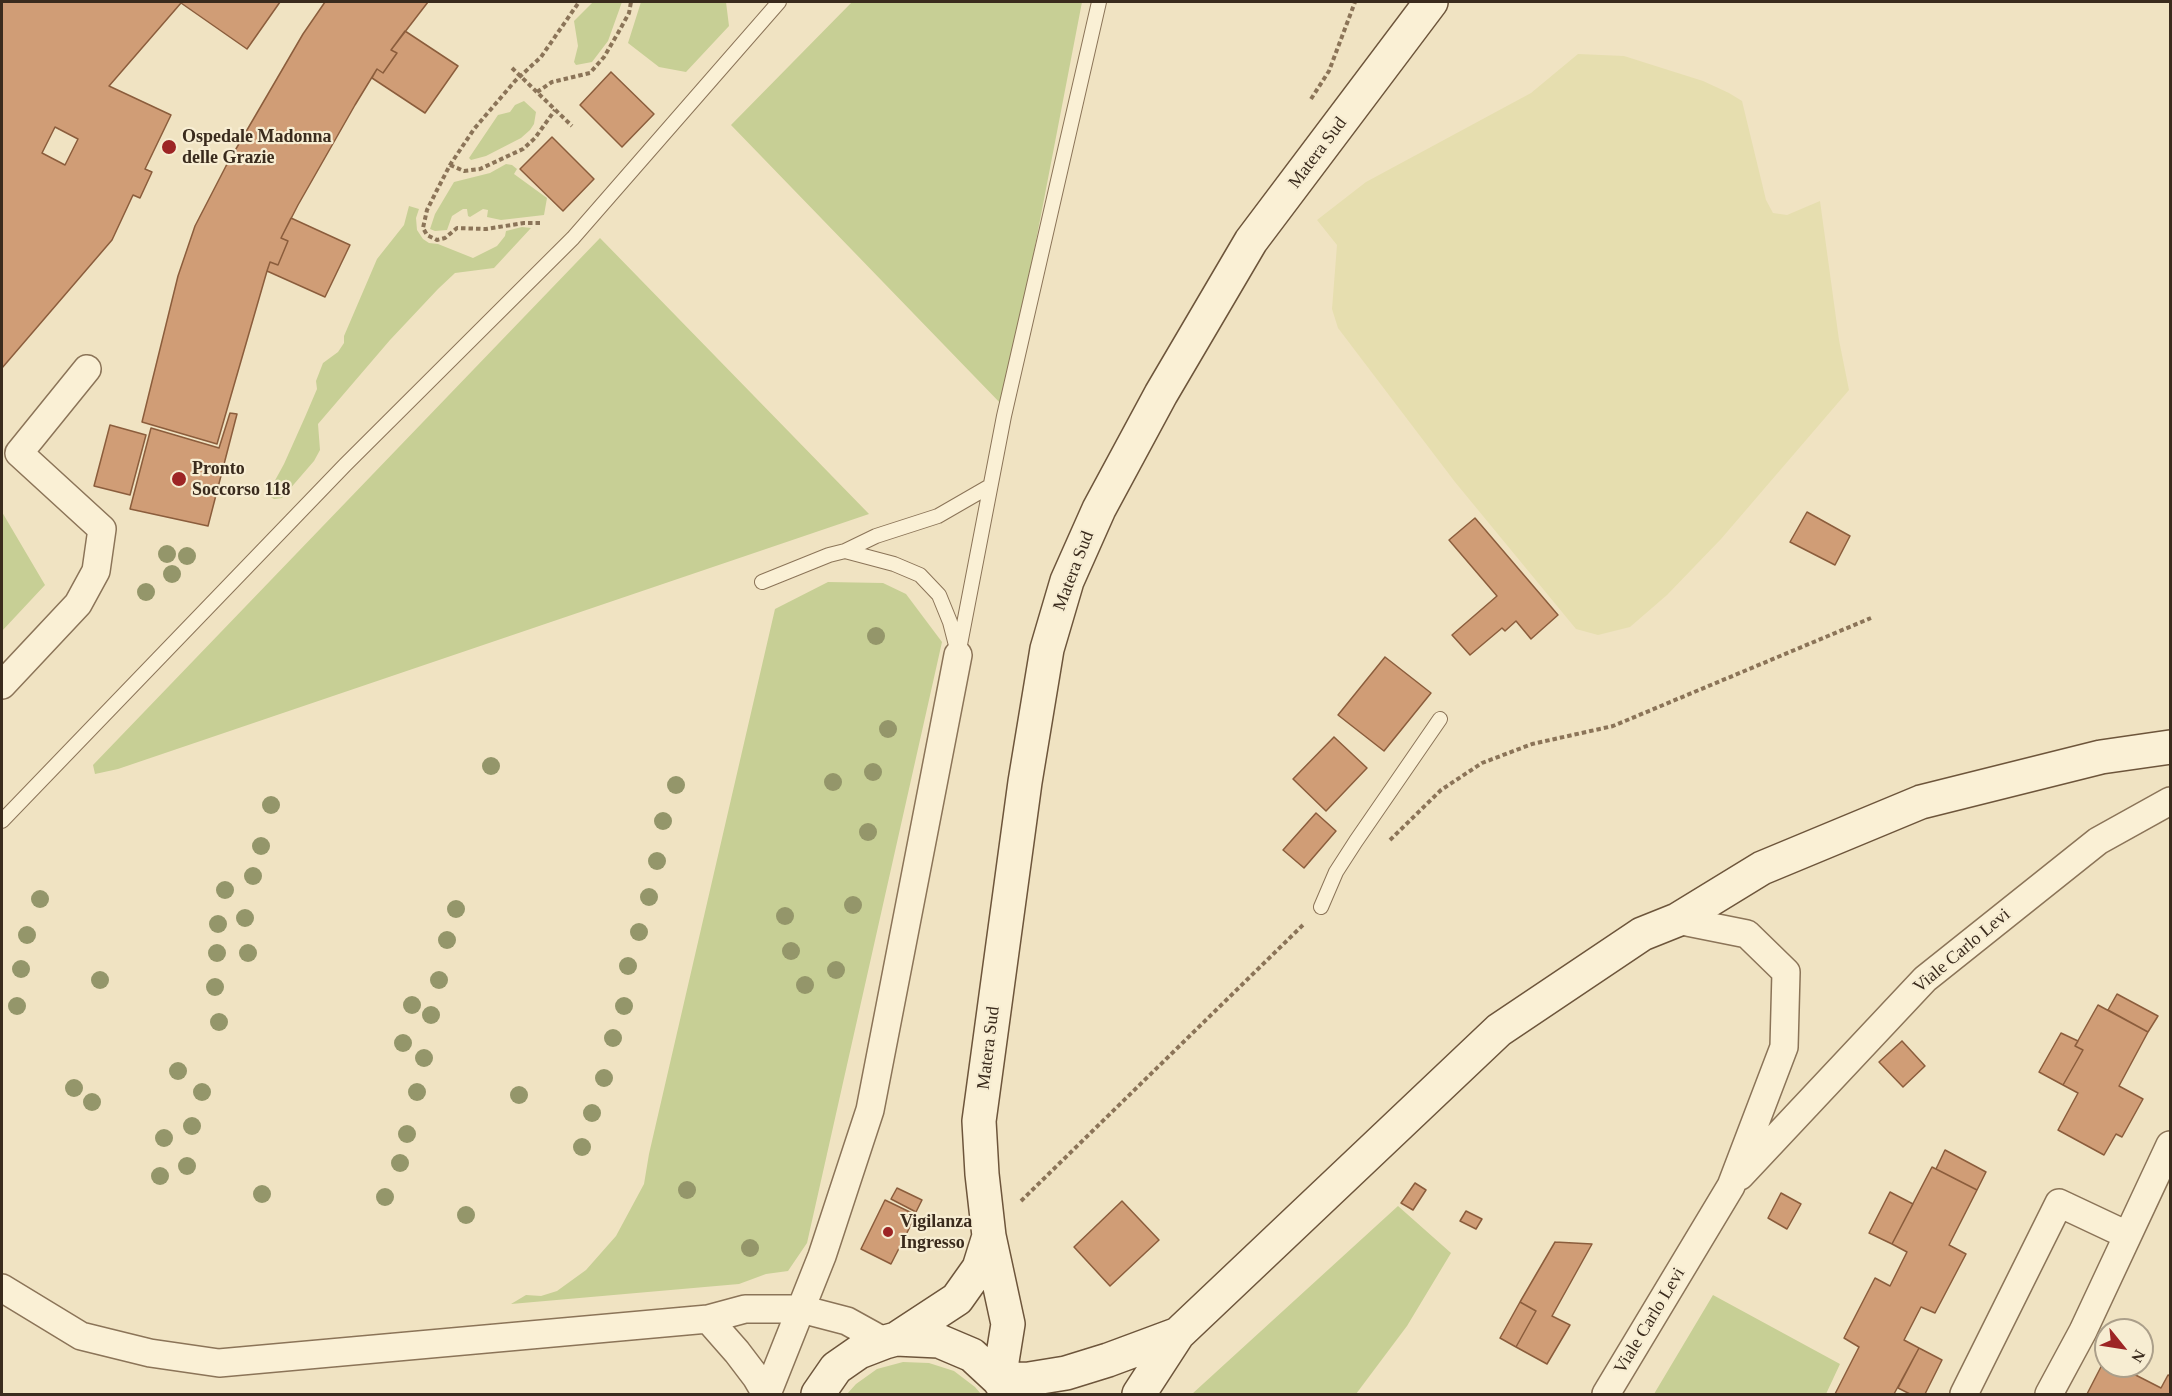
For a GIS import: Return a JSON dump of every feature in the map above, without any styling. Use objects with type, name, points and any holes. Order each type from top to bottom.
[{"type":"main road","name":"Matera Sud","points":[[1003,1387],[1008,1324],[989,1229],[982,1174],[979,1121],[1027,771],[1047,648],[1067,581],[1098,509],[1161,394],[1251,241],[1431,2]]},
{"type":"main road","points":[[1139,1395],[1178,1334],[1499,1030],[1642,934],[1677,920],[1762,868],[1921,802],[2102,757],[2170,747]]},
{"type":"main road","points":[[818,1395],[836,1368],[859,1352],[890,1340],[957,1299],[979,1268],[989,1229]]},
{"type":"main road","points":[[890,1340],[939,1341],[972,1355],[1003,1387],[1029,1379],[1066,1373],[1178,1334]]},
{"type":"street","points":[[2,685],[78,604],[96,571],[102,529],[19,453],[87,369]]},
{"type":"street","points":[[767,1395],[822,1256],[870,1110],[958,655]]},
{"type":"street","name":"Viale Carlo Levi","points":[[1731,1186],[1925,979],[2098,841],[2170,801]]},
{"type":"street","name":"Viale Carlo Levi","points":[[1610,1390],[1731,1186],[1784,1047],[1786,972],[1747,934],[1677,920]]},
{"type":"street","points":[[2049,1395],[2083,1331],[2170,1145]]},
{"type":"street","points":[[1964,1395],[2059,1203],[2127,1235]]},
{"type":"street","points":[[2,1288],[81,1336],[150,1353],[219,1364],[708,1320],[745,1309],[801,1309],[847,1321],[890,1340]]},
{"type":"street","points":[[708,1320],[743,1360],[767,1395]]},
{"type":"lane","points":[[2,821],[345,465],[573,238],[779,2]]},
{"type":"lane","points":[[958,655],[1004,416],[1099,2]]},
{"type":"lane","points":[[762,582],[829,555],[845,551],[876,536],[938,516],[990,486]]},
{"type":"lane","points":[[845,551],[894,564],[920,575],[939,595],[950,622],[958,655]]},
{"type":"lane","points":[[1321,907],[1336,872],[1440,719]]},
{"type":"path","points":[[540,223],[486,229],[456,228],[445,238],[437,240],[427,235],[423,228],[427,210],[450,165],[474,129],[520,76],[542,57],[579,2]]},
{"type":"path","points":[[537,92],[552,82],[590,73],[604,57],[618,33],[629,13],[631,2]]},
{"type":"path","points":[[512,68],[572,126]]},
{"type":"path","points":[[450,165],[465,171],[480,169],[522,149],[535,138],[555,110]]},
{"type":"path","points":[[1389,840],[1441,790],[1482,763],[1532,744],[1613,726],[1871,618]]},
{"type":"path","points":[[989,1229],[1016,1206],[1321,907]]},
{"type":"shaded area","points":[[1578,54],[1624,56],[1703,81],[1742,101],[1766,200],[1773,213],[1787,215],[1820,201],[1839,340],[1849,390],[1721,539],[1667,595],[1630,627],[1598,635],[1576,629],[1455,482],[1338,328],[1332,309],[1337,245],[1317,220],[1366,182],[1531,93]]},
{"type":"green space","points":[[593,2],[622,2],[608,41],[592,62],[576,65],[574,62],[578,46],[574,21]]},
{"type":"green space","points":[[641,2],[726,2],[729,26],[686,72],[659,67],[628,43]]},
{"type":"green space","points":[[852,2],[1082,2],[1004,407],[731,125]]},
{"type":"green space","points":[[524,101],[536,112],[534,124],[530,130],[521,138],[486,156],[471,160],[469,158],[498,115],[510,112],[515,105]]},
{"type":"green space","points":[[506,164],[517,169],[514,174],[547,198],[544,215],[501,220],[487,217],[488,210],[483,209],[470,217],[467,209],[463,209],[452,216],[447,230],[430,229],[435,214],[454,182],[490,173]]},
{"type":"green space","points":[[409,206],[419,209],[416,218],[417,230],[423,239],[473,258],[497,246],[506,231],[522,227],[531,228],[494,268],[455,273],[438,289],[390,340],[318,424],[320,450],[314,461],[282,498],[274,499],[267,495],[284,464],[317,389],[316,381],[323,363],[338,352],[344,343],[344,336],[377,259],[404,225]]},
{"type":"green space","points":[[600,238],[869,514],[118,769],[95,774],[93,765]]},
{"type":"green space","points":[[2,512],[45,585],[2,631]]},
{"type":"green space","points":[[828,582],[883,583],[906,594],[942,642],[807,1243],[788,1271],[766,1274],[739,1284],[511,1304],[526,1295],[541,1296],[557,1291],[586,1270],[616,1236],[644,1184],[775,609]]},
{"type":"green space","points":[[1398,1206],[1451,1253],[1407,1326],[1356,1394],[1192,1394]]},
{"type":"green space","points":[[1713,1295],[1840,1364],[1826,1394],[1654,1394]]},
{"type":"green space","points":[[903,1362],[929,1363],[954,1371],[981,1394],[847,1394],[856,1384],[877,1369]]},
{"type":"building","points":[[2,2],[280,2],[247,49],[181,3],[109,86],[171,115],[145,169],[152,172],[140,198],[133,195],[112,240],[2,368]],"holes":[[[55,127],[78,139],[65,165],[42,153]]]},
{"type":"building","points":[[325,2],[428,2],[391,50],[397,53],[383,73],[377,69],[281,238],[288,241],[278,265],[270,262],[217,444],[142,422],[178,276],[195,226],[226,166],[303,34]]},
{"type":"building","points":[[405,31],[458,66],[425,113],[372,78],[377,69],[383,73],[397,53],[391,50]]},
{"type":"building","points":[[611,72],[654,114],[622,147],[580,105]]},
{"type":"building","points":[[552,137],[594,179],[563,211],[520,169]]},
{"type":"building","points":[[291,218],[350,245],[325,297],[267,271],[270,262],[278,265],[288,241],[281,238]]},
{"type":"building","name":"Pronto Soccorso 118","points":[[230,413],[237,414],[208,526],[130,509],[151,428],[219,448]]},
{"type":"building","points":[[110,425],[146,435],[130,495],[94,486]]},
{"type":"building","points":[[1807,512],[1850,536],[1835,565],[1790,542]]},
{"type":"building","points":[[1475,518],[1558,615],[1531,639],[1516,621],[1505,631],[1502,628],[1470,655],[1452,635],[1497,596],[1449,540]]},
{"type":"building","points":[[1385,657],[1431,693],[1384,751],[1338,715]]},
{"type":"building","points":[[1334,737],[1367,768],[1326,811],[1293,779]]},
{"type":"building","points":[[1316,813],[1336,831],[1304,868],[1283,850]]},
{"type":"building","points":[[2117,994],[2158,1016],[2148,1032],[2108,1010]]},
{"type":"building","points":[[2098,1005],[2148,1032],[2119,1086],[2143,1099],[2122,1137],[2116,1134],[2104,1155],[2058,1130],[2078,1093],[2063,1085],[2083,1050],[2075,1046]]},
{"type":"building","points":[[2061,1033],[2078,1041],[2075,1046],[2083,1050],[2063,1085],[2039,1072]]},
{"type":"building","points":[[1902,1041],[1925,1066],[1903,1087],[1879,1062]]},
{"type":"building","points":[[1945,1150],[1986,1172],[1977,1190],[1936,1169]]},
{"type":"building","points":[[1932,1167],[1977,1190],[1949,1245],[1966,1254],[1935,1313],[1921,1307],[1904,1340],[1919,1348],[1894,1394],[1835,1394],[1859,1347],[1844,1338],[1875,1278],[1890,1286],[1907,1252],[1892,1244]]},
{"type":"building","points":[[1415,1183],[1426,1190],[1413,1210],[1401,1203]]},
{"type":"building","points":[[897,1188],[922,1200],[916,1212],[891,1199]]},
{"type":"building","points":[[1890,1192],[1913,1204],[1892,1244],[1869,1233]]},
{"type":"building","points":[[1781,1193],[1801,1204],[1787,1229],[1768,1218]]},
{"type":"building","name":"Vigilanza Ingresso","points":[[885,1200],[916,1215],[891,1264],[861,1249]]},
{"type":"building","points":[[1122,1201],[1159,1240],[1110,1286],[1074,1247]]},
{"type":"building","points":[[1466,1211],[1482,1219],[1476,1229],[1460,1221]]},
{"type":"building","points":[[1555,1242],[1592,1244],[1552,1316],[1570,1325],[1547,1364],[1516,1347],[1536,1311],[1520,1302]]},
{"type":"building","points":[[1520,1302],[1536,1311],[1516,1347],[1500,1338]]},
{"type":"building","points":[[1919,1348],[1942,1360],[1925,1394],[1910,1394],[1898,1388]]},
{"type":"building","points":[[2168,1375],[2170,1376],[2170,1394],[2087,1394],[2095,1378],[2141,1378],[2161,1388]]},
{"type":"place","name":"Ospedale Madonna delle Grazie","points":[[169,147]]},
{"type":"place","name":"Pronto Soccorso 118","points":[[179,479]]},
{"type":"place","name":"Vigilanza Ingresso","points":[[888,1232]]}]
